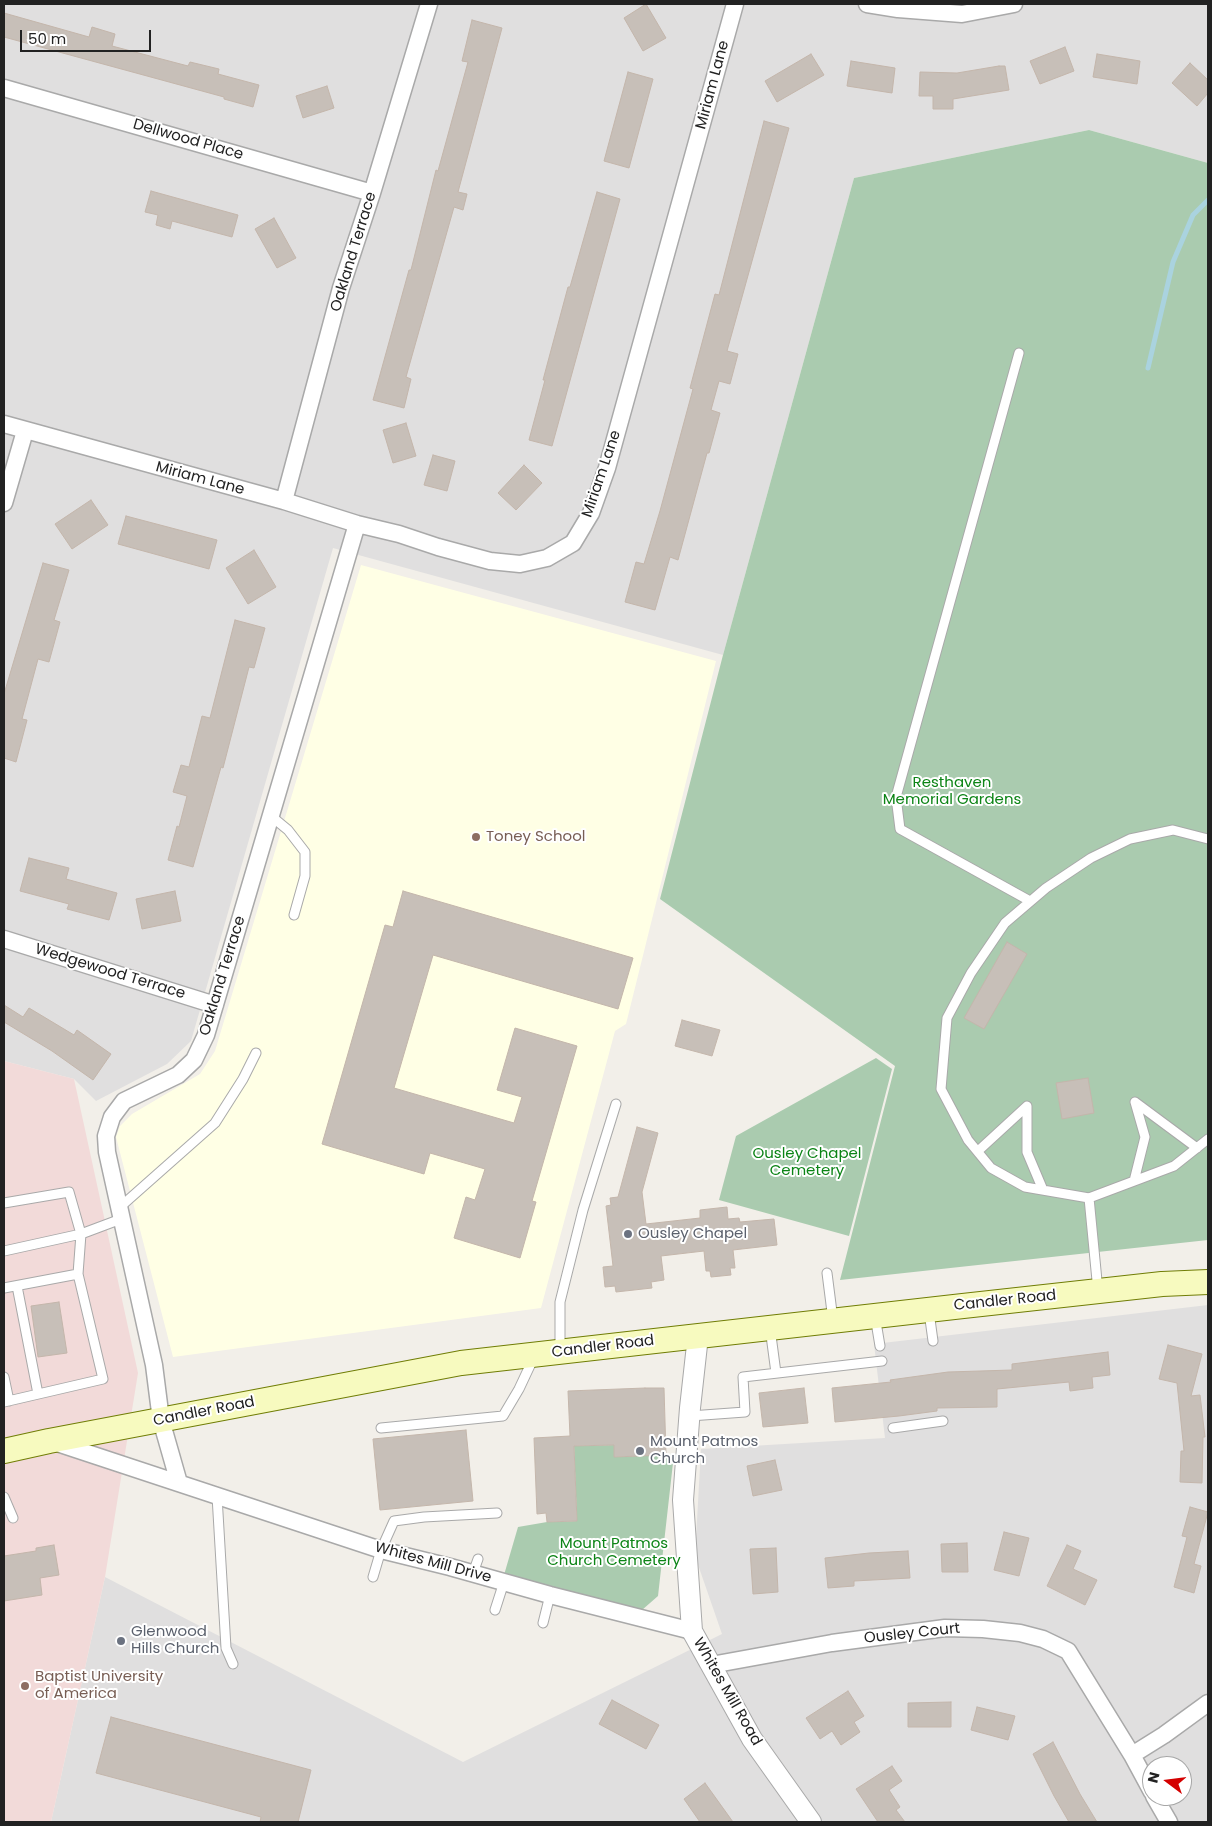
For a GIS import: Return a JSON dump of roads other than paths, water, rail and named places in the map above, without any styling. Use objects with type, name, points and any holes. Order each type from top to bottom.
[{"type":"main road","name":"Candler Road","points":[[4,1451],[461,1363],[1162,1284],[1208,1282]]},
{"type":"street","name":"Oakland Terrace","points":[[284,502],[341,288],[429,4]]},
{"type":"street","name":"Miriam Lane","points":[[4,424],[490,561],[520,564],[547,558],[573,543],[591,513],[607,468],[735,4]]},
{"type":"street","points":[[867,4],[898,9],[962,14],[1014,4]]},
{"type":"street","name":"Dellwood Place","points":[[4,88],[372,193]]},
{"type":"street","points":[[4,503],[25,431]]},
{"type":"street","name":"Oakland Terrace","points":[[162,1420],[154,1365],[107,1152],[106,1136],[112,1117],[124,1101],[178,1075],[194,1060],[206,1035],[357,524]]},
{"type":"street","name":"Wedgewood Terrace","points":[[4,939],[215,1005]]},
{"type":"street","name":"Whites Mill Road","points":[[698,1336],[689,1416],[683,1500],[692,1630],[752,1739],[811,1822]]},
{"type":"street","points":[[162,1420],[179,1484]]},
{"type":"street","name":"Whites Mill Drive","points":[[49,1441],[381,1550],[475,1566],[504,1582],[692,1630]]},
{"type":"street","name":"Ousley Court","points":[[711,1665],[832,1643],[944,1628],[983,1628],[1020,1633],[1043,1639],[1068,1651],[1142,1774]]},
{"type":"street","points":[[1132,1755],[1164,1735],[1208,1703]]},
{"type":"street","points":[[1160,1806],[1169,1822]]},
{"type":"lane","points":[[1019,353],[896,797],[900,829],[1030,902]]},
{"type":"lane","points":[[271,816],[288,830],[305,852],[305,876],[294,916]]},
{"type":"lane","points":[[1208,839],[1173,830],[1130,838],[1091,858],[1046,888],[1005,923],[971,973],[947,1018],[941,1089],[968,1140],[991,1168],[1025,1187],[1090,1198],[1174,1166],[1208,1139]]},
{"type":"lane","points":[[4,1251],[81,1234],[120,1213],[215,1123],[243,1079],[256,1053]]},
{"type":"lane","points":[[1134,1181],[1145,1137],[1135,1102],[1197,1148]]},
{"type":"lane","points":[[560,1352],[560,1302],[583,1210],[616,1104]]},
{"type":"lane","points":[[978,1151],[1027,1106],[1027,1152],[1043,1190]]},
{"type":"lane","points":[[4,1203],[69,1192],[81,1234],[78,1274],[103,1379],[6,1402],[4,1377]]},
{"type":"lane","points":[[1090,1198],[1098,1291]]},
{"type":"lane","points":[[827,1273],[833,1321]]},
{"type":"lane","points":[[4,1288],[78,1274]]},
{"type":"lane","points":[[16,1286],[38,1394]]},
{"type":"lane","points":[[929,1310],[933,1342]]},
{"type":"lane","points":[[875,1316],[880,1346]]},
{"type":"lane","points":[[770,1328],[776,1373]]},
{"type":"lane","points":[[381,1428],[503,1416],[519,1389],[535,1355]]},
{"type":"lane","points":[[689,1416],[745,1412],[743,1377],[882,1361]]},
{"type":"lane","points":[[893,1428],[943,1421]]},
{"type":"lane","points":[[217,1496],[226,1648],[234,1664]]},
{"type":"lane","points":[[4,1497],[13,1518]]},
{"type":"lane","points":[[373,1577],[381,1550],[394,1521],[424,1517],[497,1513]]},
{"type":"lane","points":[[495,1610],[504,1582]]},
{"type":"lane","points":[[544,1622],[550,1595]]},
{"type":"waterway","points":[[1148,368],[1173,262],[1193,215],[1208,200]]},
{"type":"place","name":"Toney School","points":[[476,837]]},
{"type":"place","name":"Ousley Chapel","points":[[628,1234]]},
{"type":"place","name":"Mount Patmos Church","points":[[640,1451]]},
{"type":"place","name":"Glenwood Hills Church","points":[[121,1641]]},
{"type":"place","name":"Baptist University of America","points":[[25,1686]]},
{"type":"park label","name":"Resthaven Memorial Gardens","points":[[952,792]]},
{"type":"park label","name":"Ousley Chapel Cemetery","points":[[807,1162]]},
{"type":"park label","name":"Mount Patmos Church Cemetery","points":[[614,1552]]}]
